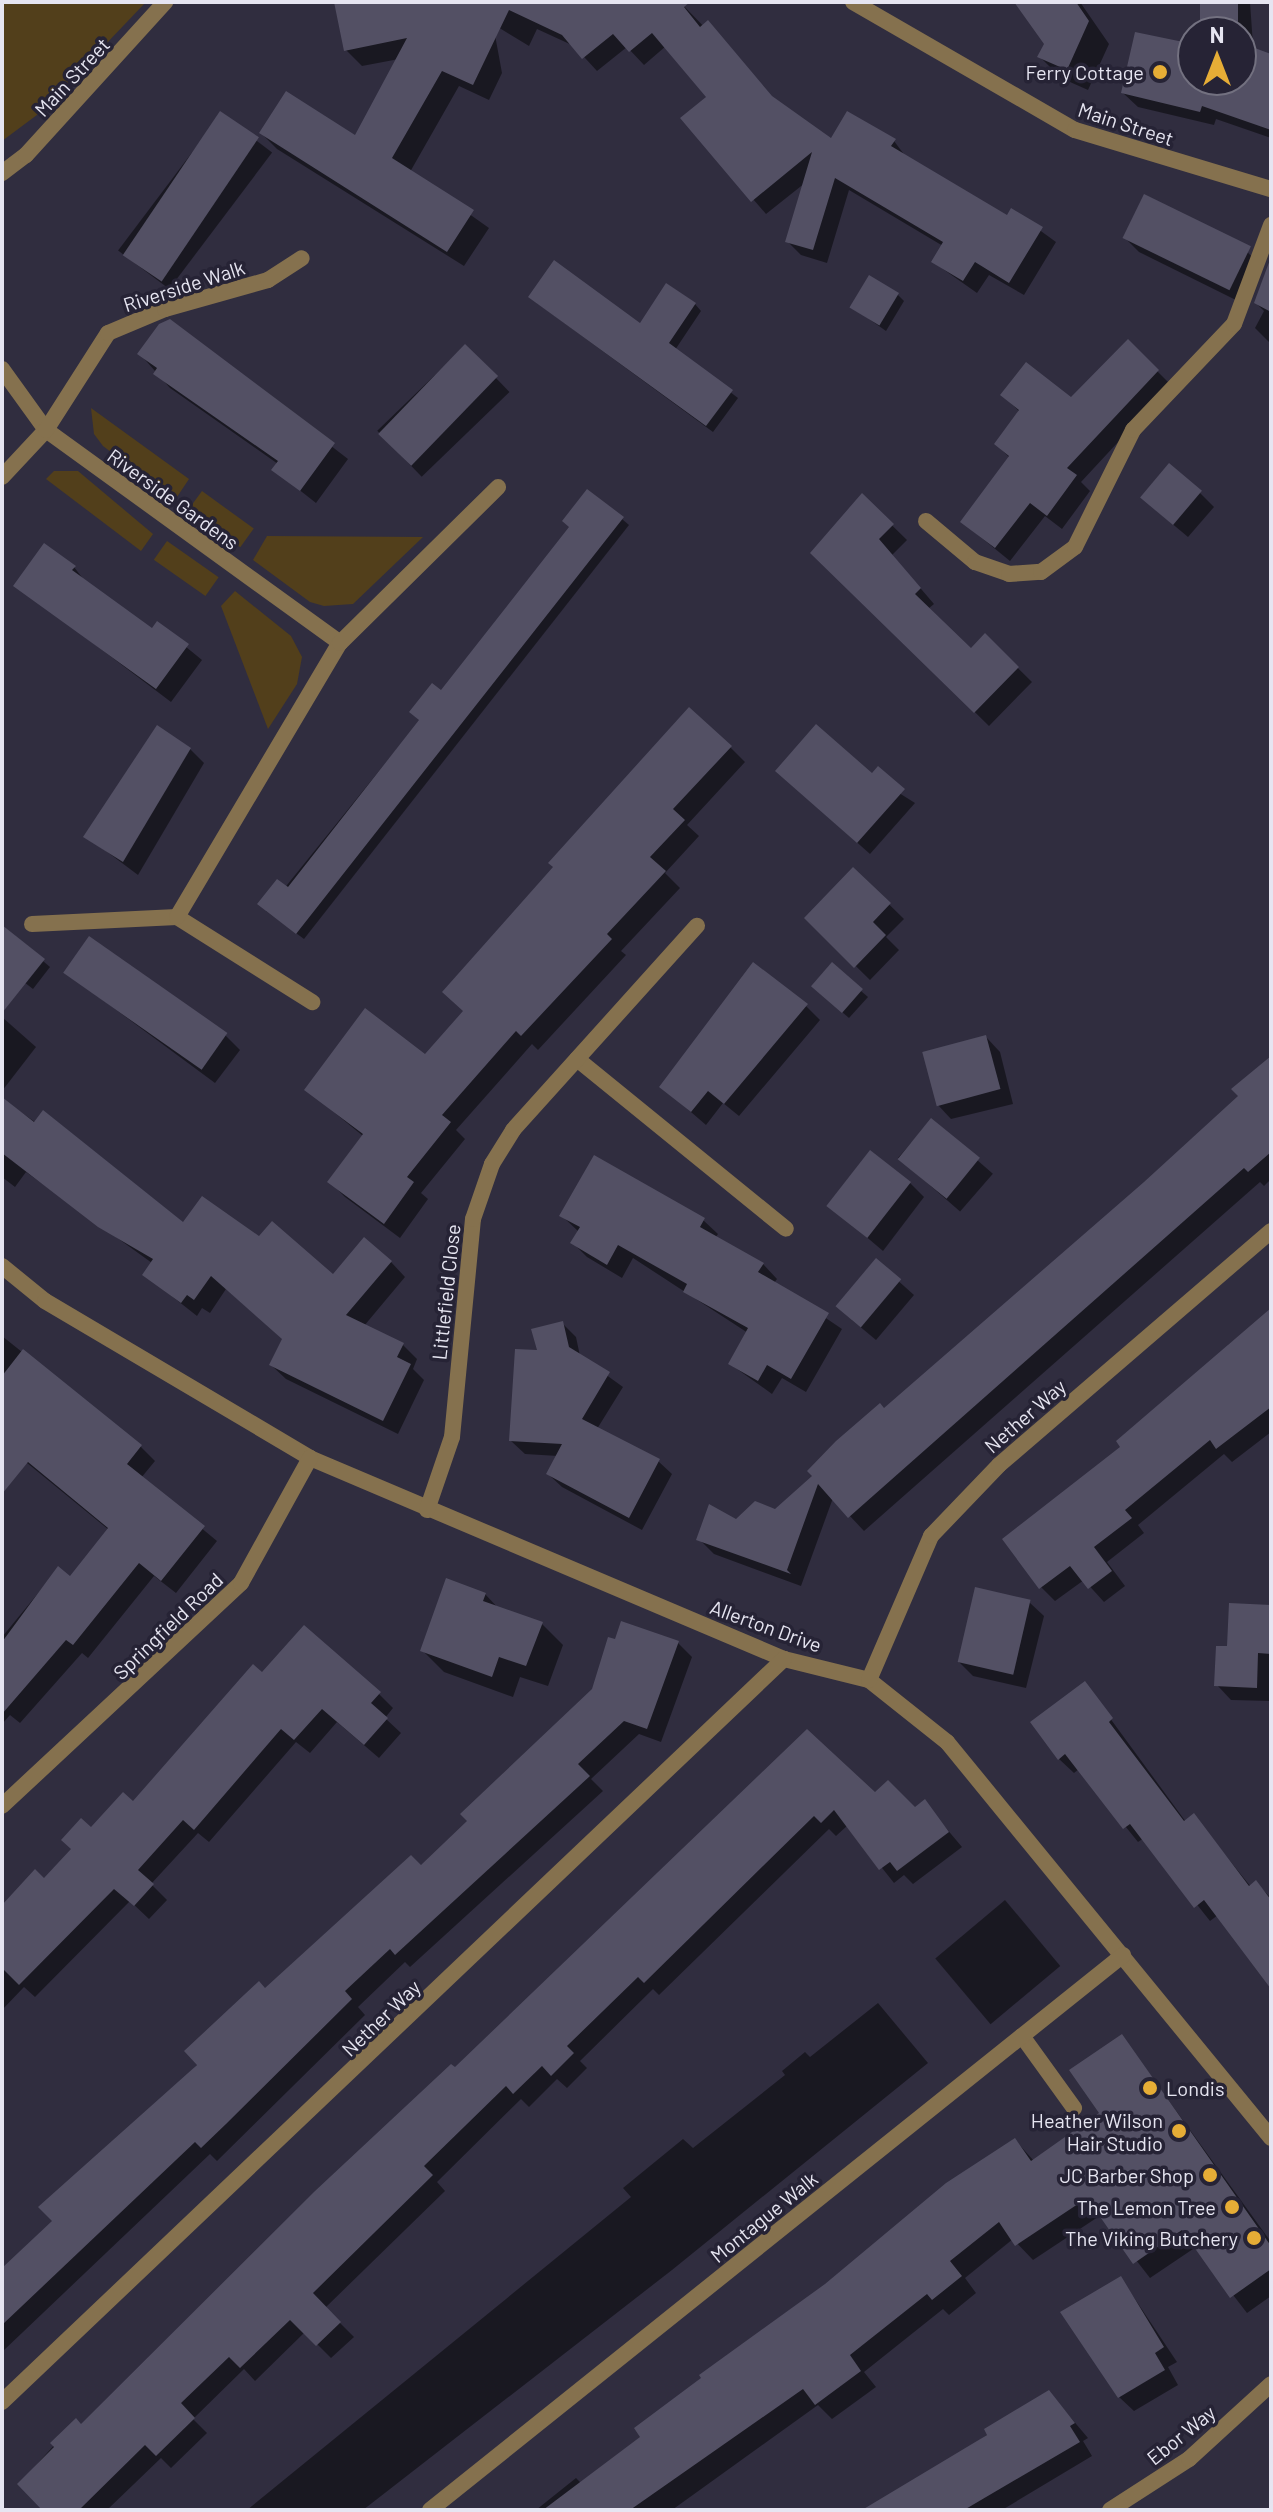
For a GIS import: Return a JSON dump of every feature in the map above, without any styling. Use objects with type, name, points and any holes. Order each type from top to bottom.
[{"type":"street","name":"Main Street","points":[[2,173],[37,144],[165,2]]},
{"type":"street","name":"Main Street","points":[[853,2],[1075,130],[1271,189]]},
{"type":"street","points":[[926,521],[975,562],[1009,574],[1041,572],[1075,547],[1133,430],[1234,324],[1271,225]]},
{"type":"street","name":"Riverside Walk","points":[[2,477],[46,430],[108,333],[165,309],[268,280],[302,258]]},
{"type":"street","name":"Riverside Gardens","points":[[2,369],[46,430],[340,643]]},
{"type":"street","points":[[177,917],[340,643],[498,487]]},
{"type":"street","points":[[32,924],[177,917],[312,1002]]},
{"type":"street","name":"Littlefield Close","points":[[427,1510],[452,1437],[473,1219],[492,1164],[513,1130],[697,926]]},
{"type":"street","points":[[577,1059],[786,1229]]},
{"type":"street","name":"Nether Way","points":[[869,1680],[931,1536],[999,1465],[1271,1231]]},
{"type":"street","points":[[2,1266],[45,1301],[310,1458]]},
{"type":"street","name":"Allerton Drive","points":[[310,1458],[784,1659],[869,1680],[947,1742],[1271,2138]]},
{"type":"street","name":"Springfield Road","points":[[2,1806],[241,1583],[310,1458]]},
{"type":"street","name":"Nether Way","points":[[2,2402],[784,1659]]},
{"type":"street","name":"Montague Walk","points":[[430,2510],[1123,1955]]},
{"type":"street","points":[[1022,2036],[1074,2108]]},
{"type":"street","name":"Ebor Way","points":[[1110,2510],[1189,2459],[1271,2384]]},
{"type":"shaded area","points":[[2,2],[146,2],[41,112],[2,141]]},
{"type":"shaded area","points":[[91,408],[189,479],[175,500],[103,446],[94,434]]},
{"type":"shaded area","points":[[54,471],[78,471],[153,534],[141,551],[46,479]]},
{"type":"shaded area","points":[[202,491],[254,529],[240,547],[188,510]]},
{"type":"shaded area","points":[[267,536],[423,537],[353,604],[324,606],[310,602],[253,560]]},
{"type":"shaded area","points":[[167,541],[219,577],[205,596],[154,560]]},
{"type":"shaded area","points":[[235,591],[291,636],[302,657],[297,684],[268,729],[221,606]]},
{"type":"building","points":[[334,2],[690,2],[684,7],[700,27],[708,20],[772,96],[831,138],[847,111],[896,139],[891,146],[1007,215],[1011,208],[1043,227],[1009,283],[975,262],[963,281],[931,262],[943,242],[835,178],[813,250],[785,242],[812,152],[751,202],[680,118],[706,97],[652,33],[629,52],[613,34],[582,59],[562,35],[509,10],[473,85],[442,71],[392,158],[474,210],[447,252],[259,133],[286,91],[355,135],[407,38],[344,51]]},
{"type":"building","points":[[1014,2],[1076,2],[1089,21],[1067,70],[1037,57],[1044,44]]},
{"type":"building","points":[[1200,2],[1238,2],[1238,16],[1200,16]]},
{"type":"building","name":"Ferry Cottage","points":[[1135,32],[1177,41],[1177,96],[1257,96],[1257,49],[1271,54],[1271,130],[1202,106],[1200,112],[1121,93]]},
{"type":"building","points":[[220,111],[259,137],[162,282],[123,255]]},
{"type":"building","points":[[1144,194],[1251,246],[1229,290],[1123,238]]},
{"type":"building","points":[[1271,257],[1271,312],[1254,303]]},
{"type":"building","points":[[554,260],[640,323],[666,283],[696,303],[669,343],[733,390],[706,426],[528,297]]},
{"type":"building","points":[[869,275],[899,293],[879,326],[849,308]]},
{"type":"building","points":[[170,319],[335,443],[300,491],[271,470],[278,461],[153,374],[157,368],[137,354],[159,324]]},
{"type":"building","points":[[1128,339],[1159,370],[1067,468],[1077,475],[1047,516],[1030,503],[995,548],[960,522],[1009,456],[994,444],[1019,410],[1000,395],[1026,362],[1071,397]]},
{"type":"building","points":[[465,344],[498,376],[411,466],[378,434]]},
{"type":"building","points":[[1169,463],[1202,491],[1173,525],[1140,497]]},
{"type":"building","points":[[587,489],[624,517],[296,934],[257,904],[277,879],[288,887],[419,720],[409,712],[432,683],[441,690],[569,527],[562,521]]},
{"type":"building","points":[[862,493],[894,524],[879,539],[921,588],[915,594],[971,648],[985,633],[1019,667],[974,713],[810,553]]},
{"type":"building","points":[[44,543],[76,566],[72,570],[152,628],[157,621],[189,644],[156,689],[13,586]]},
{"type":"building","points":[[689,707],[732,746],[673,809],[685,820],[650,857],[666,871],[607,934],[612,939],[521,1036],[516,1031],[442,1115],[451,1122],[407,1177],[414,1182],[384,1224],[327,1182],[363,1134],[304,1090],[365,1008],[425,1054],[463,1011],[442,992],[553,867],[548,863]]},
{"type":"building","points":[[816,724],[872,773],[878,766],[905,789],[857,843],[775,771]]},
{"type":"building","points":[[157,725],[191,748],[123,862],[83,837]]},
{"type":"building","points":[[853,867],[891,903],[873,922],[886,935],[854,968],[804,918]]},
{"type":"building","points":[[2,925],[45,959],[2,1013]]},
{"type":"building","points":[[89,936],[227,1033],[202,1070],[63,973]]},
{"type":"building","points":[[753,962],[808,1004],[724,1104],[708,1091],[691,1112],[659,1087]]},
{"type":"building","points":[[832,962],[863,989],[842,1013],[811,986]]},
{"type":"building","points":[[986,1035],[1000,1089],[937,1106],[922,1052]]},
{"type":"building","points":[[1271,1056],[1271,1152],[1248,1172],[1244,1168],[848,1518],[818,1484],[787,1570],[791,1574],[696,1540],[709,1504],[736,1519],[755,1501],[775,1509],[812,1476],[807,1471],[836,1441],[880,1403],[884,1408],[1144,1182],[1238,1096],[1231,1089]]},
{"type":"building","points":[[2,1097],[34,1122],[43,1110],[183,1222],[202,1196],[259,1236],[272,1221],[333,1274],[364,1237],[392,1261],[346,1315],[404,1343],[397,1357],[411,1364],[383,1421],[269,1365],[282,1339],[211,1276],[194,1300],[187,1295],[181,1303],[142,1275],[153,1259],[98,1227],[2,1153]]},
{"type":"building","points":[[931,1118],[980,1158],[947,1199],[898,1159]]},
{"type":"building","points":[[870,1150],[911,1182],[867,1238],[826,1206]]},
{"type":"building","points":[[594,1155],[705,1218],[700,1227],[764,1263],[758,1272],[829,1313],[791,1379],[767,1365],[758,1381],[728,1364],[748,1328],[683,1292],[687,1284],[618,1245],[607,1265],[570,1243],[580,1227],[559,1216]]},
{"type":"building","points":[[876,1258],[901,1279],[861,1327],[836,1306]]},
{"type":"building","points":[[1271,1308],[1271,1407],[1216,1449],[1210,1440],[1125,1510],[1132,1518],[1094,1547],[1112,1571],[1088,1589],[1070,1566],[1039,1589],[1002,1539],[1120,1447],[1116,1441]]},
{"type":"building","points":[[563,1321],[569,1347],[610,1372],[582,1419],[660,1459],[629,1518],[546,1474],[562,1444],[509,1441],[515,1349],[537,1350],[531,1329]]},
{"type":"building","points":[[23,1349],[142,1445],[127,1464],[205,1526],[161,1581],[139,1563],[73,1645],[66,1640],[2,1714],[2,1642],[58,1566],[70,1576],[108,1528],[28,1462],[2,1494],[2,1376]]},
{"type":"building","points":[[446,1578],[486,1593],[483,1601],[543,1622],[526,1666],[499,1657],[492,1677],[420,1651]]},
{"type":"building","points":[[975,1587],[1031,1600],[1013,1675],[958,1662]]},
{"type":"building","points":[[1229,1603],[1271,1605],[1271,1654],[1258,1653],[1257,1688],[1214,1686],[1216,1646],[1227,1646]]},
{"type":"building","points":[[621,1621],[679,1641],[647,1729],[624,1721],[578,1764],[590,1776],[395,1955],[390,1949],[345,1991],[352,1999],[226,2124],[201,2148],[195,2142],[2,2325],[2,2268],[52,2221],[38,2207],[197,2065],[184,2051],[259,1981],[265,1988],[411,1855],[421,1865],[467,1821],[460,1814],[592,1689],[608,1637],[615,1639]]},
{"type":"building","points":[[304,1625],[381,1692],[371,1703],[388,1718],[364,1745],[322,1709],[294,1740],[281,1729],[194,1830],[183,1820],[138,1870],[154,1884],[134,1906],[114,1889],[19,1985],[2,1968],[2,1905],[35,1869],[44,1878],[71,1849],[61,1840],[81,1818],[91,1827],[123,1792],[133,1801],[253,1664],[262,1672]]},
{"type":"building","points":[[1085,1681],[1113,1718],[1109,1722],[1184,1821],[1194,1813],[1249,1886],[1256,1880],[1271,1900],[1271,1989],[1204,1900],[1194,1908],[1130,1824],[1123,1829],[1065,1754],[1058,1760],[1030,1722]]},
{"type":"building","points":[[807,1729],[875,1792],[888,1780],[915,1807],[925,1799],[949,1832],[897,1871],[890,1862],[879,1870],[834,1810],[821,1823],[814,1816],[644,1983],[638,1977],[567,2046],[574,2053],[551,2076],[542,2066],[513,2094],[506,2086],[424,2166],[433,2175],[313,2293],[341,2322],[316,2346],[290,2320],[240,2368],[229,2357],[181,2403],[195,2418],[156,2456],[145,2445],[79,2510],[42,2510],[17,2484],[54,2447],[50,2443],[76,2418],[81,2424],[315,2191],[451,2064],[455,2067]]},
{"type":"building","points":[[1122,2034],[1271,2246],[1271,2269],[1230,2298],[1182,2230],[1133,2264],[1087,2198],[1015,2246],[999,2222],[950,2261],[962,2276],[932,2300],[927,2294],[850,2355],[861,2371],[815,2405],[803,2389],[630,2510],[543,2510],[640,2437],[634,2428],[701,2378],[699,2375],[825,2284],[946,2183],[1015,2138],[1031,2161],[1099,2113],[1069,2070]]},
{"type":"building","points":[[1121,2276],[1164,2347],[1155,2353],[1165,2370],[1118,2398],[1060,2312]]},
{"type":"building","points":[[1049,2390],[1075,2423],[1070,2426],[1080,2442],[964,2510],[862,2510],[987,2435],[984,2429]]},
{"type":"place","name":"Ferry Cottage","points":[[1160,72]]},
{"type":"place","name":"Londis","points":[[1150,2088]]},
{"type":"place","name":"Heather Wilson Hair Studio","points":[[1179,2131]]},
{"type":"place","name":"JC Barber Shop","points":[[1210,2175]]},
{"type":"place","name":"The Lemon Tree","points":[[1232,2207]]},
{"type":"place","name":"The Viking Butchery","points":[[1254,2238]]}]
